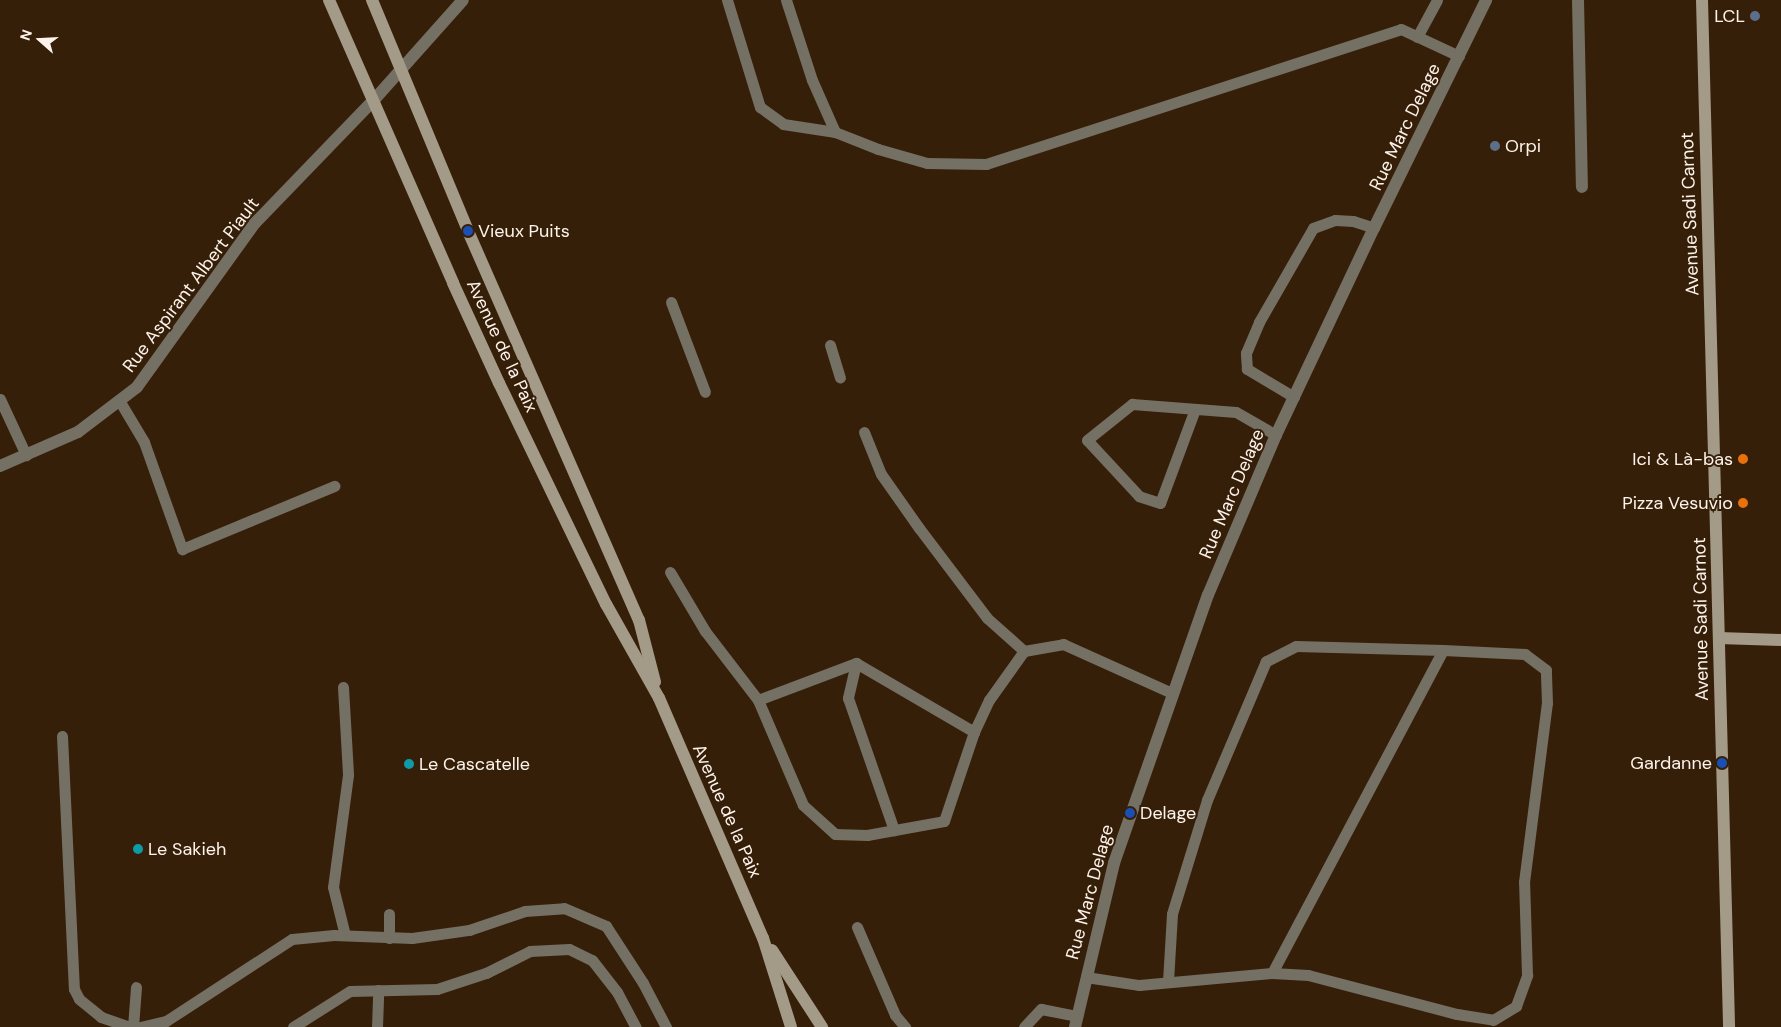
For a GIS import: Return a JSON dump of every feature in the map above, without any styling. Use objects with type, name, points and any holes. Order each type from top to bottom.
[{"type":"main road","name":"Avenue de la Paix","points":[[329,0],[499,382],[606,604],[659,698],[763,938],[791,1027]]},
{"type":"main road","name":"Avenue de la Paix","points":[[372,0],[468,231],[638,620],[659,698]]},
{"type":"main road","name":"Avenue Sadi Carnot","points":[[1702,0],[1729,1027]]},
{"type":"main road","points":[[1719,638],[1781,640]]},
{"type":"main road","name":"Avenue de la Paix","points":[[763,938],[822,1027]]},
{"type":"street","name":"Rue Aspirant Albert Piault","points":[[0,466],[78,432],[137,386],[255,223],[373,101],[463,0]]},
{"type":"street","name":"Rue Marc Delage","points":[[1076,1021],[1114,864],[1172,693],[1208,595],[1276,435],[1374,228],[1486,0]]},
{"type":"street","points":[[1578,0],[1582,187]]},
{"type":"lane","points":[[727,0],[760,107],[783,124],[835,132],[878,149],[927,163],[986,164],[1401,30],[1459,56]]},
{"type":"lane","points":[[786,0],[812,80],[835,132]]},
{"type":"lane","points":[[1418,37],[1437,0]]},
{"type":"lane","points":[[1294,397],[1247,369],[1246,353],[1259,322],[1313,228],[1335,220],[1353,221],[1374,228]]},
{"type":"lane","points":[[671,302],[705,392]]},
{"type":"lane","points":[[830,345],[840,377]]},
{"type":"lane","points":[[0,399],[26,455]]},
{"type":"lane","points":[[119,400],[144,442],[182,549],[334,486]]},
{"type":"lane","points":[[1196,409],[1160,504],[1139,496],[1087,440],[1132,404],[1236,412],[1276,435]]},
{"type":"lane","points":[[864,432],[881,474],[919,528],[987,618],[1024,652]]},
{"type":"lane","points":[[670,572],[705,631],[758,700],[803,805],[835,834],[867,835],[944,821],[974,732],[989,700],[1024,652],[1063,644],[1172,693]]},
{"type":"lane","points":[[1086,977],[1139,985],[1272,973],[1308,975],[1457,1014],[1494,1020],[1516,1006],[1527,975],[1524,882],[1547,703],[1546,670],[1525,654],[1443,650],[1296,646],[1266,661],[1207,800],[1172,914],[1168,981]]},
{"type":"lane","points":[[1272,973],[1443,650]]},
{"type":"lane","points":[[856,663],[974,732]]},
{"type":"lane","points":[[758,700],[856,663]]},
{"type":"lane","points":[[856,663],[848,698],[894,830]]},
{"type":"lane","points":[[343,687],[348,775],[333,887],[345,936]]},
{"type":"lane","points":[[62,736],[74,988],[79,999],[101,1017],[131,1027],[136,987]]},
{"type":"lane","points":[[140,1027],[166,1021],[292,939],[345,936],[412,938],[469,930],[525,911],[564,908],[606,926],[643,983],[666,1027]]},
{"type":"lane","points":[[388,914],[388,938]]},
{"type":"lane","points":[[857,927],[894,1015],[905,1027]]},
{"type":"lane","points":[[293,1027],[350,991],[437,989],[486,973],[530,951],[569,948],[592,960],[617,992],[636,1027]]},
{"type":"lane","points":[[377,1027],[378,990]]},
{"type":"lane","points":[[1024,1027],[1041,1009],[1076,1021]]},
{"type":"place","name":"LCL","points":[[1755,16]]},
{"type":"place","name":"Orpi","points":[[1495,146]]},
{"type":"place","name":"Vieux Puits","points":[[468,231]]},
{"type":"place","name":"Ici & Là-bas","points":[[1743,459]]},
{"type":"place","name":"Pizza Vesuvio","points":[[1743,503]]},
{"type":"place","name":"Gardanne","points":[[1722,763]]},
{"type":"place","name":"Le Cascatelle","points":[[409,764]]},
{"type":"place","name":"Delage","points":[[1130,813]]},
{"type":"place","name":"Le Sakieh","points":[[138,849]]}]
